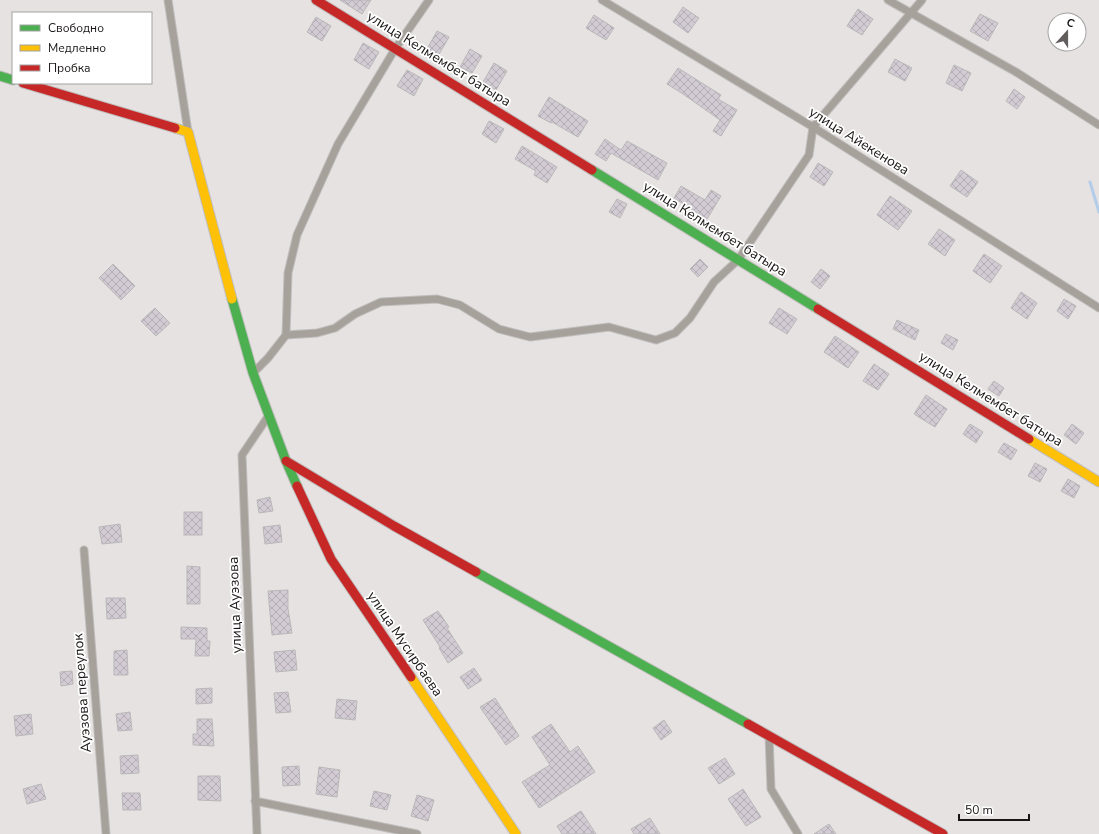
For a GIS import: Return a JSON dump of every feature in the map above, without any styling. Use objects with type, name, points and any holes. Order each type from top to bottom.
[{"type":"street","points":[[26,84],[188,132],[168,0]]},
{"type":"street","name":"улица Келмембет батыра","points":[[316,0],[1099,482]]},
{"type":"street","points":[[253,373],[268,358],[286,335],[288,273],[297,235],[338,144],[395,49],[429,0]]},
{"type":"street","name":"улица Айекенова","points":[[602,0],[813,127],[1099,308]]},
{"type":"street","points":[[888,0],[1016,72],[1099,125]]},
{"type":"street","points":[[286,335],[317,333],[335,328],[355,314],[381,302],[437,299],[460,305],[499,329],[530,337],[610,327],[656,340],[675,333],[690,318],[714,282],[738,260],[810,155],[813,127],[922,0]]},
{"type":"street","points":[[0,76],[12,80]]},
{"type":"street","name":"улица Мусирбаева","points":[[188,132],[228,286],[253,373],[286,461],[331,559],[516,834]]},
{"type":"street","name":"улица Ауэзова","points":[[257,834],[242,455],[269,415]]},
{"type":"street","points":[[286,461],[394,526],[943,834]]},
{"type":"street","name":"Ауэзова переулок","points":[[84,550],[106,834]]},
{"type":"street","points":[[769,736],[771,789],[798,834]]},
{"type":"street","points":[[255,801],[417,834]]},
{"type":"building","points":[[340,0],[371,0],[362,14]]},
{"type":"building","points":[[683,7],[699,18],[688,33],[673,22]]},
{"type":"building","points":[[858,9],[873,19],[862,35],[847,26]]},
{"type":"building","points":[[980,14],[998,23],[988,41],[970,31]]},
{"type":"building","points":[[594,15],[614,28],[606,40],[586,28]]},
{"type":"building","points":[[316,17],[331,26],[322,41],[307,32]]},
{"type":"building","points":[[437,31],[449,37],[438,56],[427,49]]},
{"type":"building","points":[[363,43],[379,52],[369,69],[354,60]]},
{"type":"building","points":[[470,49],[482,56],[472,73],[460,67]]},
{"type":"building","points":[[895,59],[912,68],[905,81],[888,72]]},
{"type":"building","points":[[494,63],[507,71],[496,90],[483,82]]},
{"type":"building","points":[[954,65],[971,73],[962,91],[946,83]]},
{"type":"building","points":[[678,68],[721,95],[718,99],[737,110],[721,136],[713,131],[720,120],[667,84]]},
{"type":"building","points":[[407,70],[423,79],[414,96],[397,86]]},
{"type":"building","points":[[1014,89],[1025,97],[1017,109],[1006,101]]},
{"type":"building","points":[[549,97],[588,121],[578,137],[538,116]]},
{"type":"building","points":[[489,121],[504,129],[496,143],[482,134]]},
{"type":"building","points":[[605,139],[621,150],[627,141],[667,163],[658,180],[611,153],[606,161],[595,154]]},
{"type":"building","points":[[522,146],[557,167],[547,183],[534,175],[536,171],[515,159]]},
{"type":"building","points":[[818,163],[833,172],[824,186],[810,177]]},
{"type":"building","points":[[961,170],[978,182],[967,197],[950,186]]},
{"type":"building","points":[[681,186],[705,200],[711,190],[721,196],[707,219],[674,198]]},
{"type":"building","points":[[890,196],[912,211],[898,230],[877,215]]},
{"type":"building","points":[[617,199],[627,204],[620,218],[609,212]]},
{"type":"building","points":[[939,229],[955,240],[945,256],[928,244]]},
{"type":"building","points":[[984,254],[1002,266],[990,283],[973,271]]},
{"type":"building","points":[[700,259],[708,267],[698,277],[690,269]]},
{"type":"building","points":[[113,264],[135,286],[121,300],[99,278]]},
{"type":"building","points":[[821,269],[830,276],[820,289],[811,282]]},
{"type":"building","points":[[1021,292],[1037,303],[1027,319],[1011,308]]},
{"type":"building","points":[[1064,299],[1076,306],[1068,319],[1057,311]]},
{"type":"building","points":[[155,308],[170,323],[156,336],[141,321]]},
{"type":"building","points":[[779,308],[797,319],[787,334],[769,323]]},
{"type":"building","points":[[897,320],[919,330],[915,340],[893,329]]},
{"type":"building","points":[[946,334],[958,340],[953,350],[941,343]]},
{"type":"building","points":[[835,336],[859,352],[848,368],[824,352]]},
{"type":"building","points":[[874,364],[889,374],[878,390],[863,381]]},
{"type":"building","points":[[994,381],[1004,388],[999,396],[988,389]]},
{"type":"building","points":[[926,395],[947,409],[935,427],[914,414]]},
{"type":"building","points":[[970,424],[983,432],[976,443],[963,434]]},
{"type":"building","points":[[1072,424],[1084,433],[1076,444],[1064,435]]},
{"type":"building","points":[[1004,443],[1017,450],[1011,460],[998,452]]},
{"type":"building","points":[[1035,463],[1047,469],[1040,482],[1028,476]]},
{"type":"building","points":[[1068,479],[1080,486],[1074,498],[1061,491]]},
{"type":"building","points":[[270,497],[273,511],[259,513],[257,500]]},
{"type":"building","points":[[184,512],[202,512],[202,535],[184,535]]},
{"type":"building","points":[[120,524],[122,542],[102,544],[99,527]]},
{"type":"building","points":[[280,525],[282,542],[265,544],[263,527]]},
{"type":"building","points":[[187,566],[200,567],[200,604],[187,604]]},
{"type":"building","points":[[288,590],[288,609],[292,633],[272,635],[268,591]]},
{"type":"building","points":[[106,598],[125,598],[126,618],[107,619]]},
{"type":"building","points":[[438,611],[449,627],[447,628],[463,653],[448,663],[423,620]]},
{"type":"building","points":[[181,627],[207,628],[207,641],[210,641],[209,656],[195,656],[196,639],[181,639]]},
{"type":"building","points":[[127,650],[128,675],[114,675],[114,651]]},
{"type":"building","points":[[295,650],[297,670],[276,672],[274,652]]},
{"type":"building","points":[[474,668],[482,680],[468,689],[460,677]]},
{"type":"building","points":[[72,671],[73,684],[61,686],[60,672]]},
{"type":"building","points":[[212,688],[212,703],[196,704],[196,689]]},
{"type":"building","points":[[288,692],[291,712],[276,713],[274,693]]},
{"type":"building","points":[[495,698],[519,736],[506,745],[480,707]]},
{"type":"building","points":[[337,699],[357,701],[355,720],[335,718]]},
{"type":"building","points":[[130,712],[132,730],[118,731],[116,714]]},
{"type":"building","points":[[31,714],[33,734],[16,736],[14,716]]},
{"type":"building","points":[[197,719],[212,719],[214,746],[193,745],[193,734],[197,734]]},
{"type":"building","points":[[664,720],[672,732],[661,740],[653,728]]},
{"type":"building","points":[[551,724],[570,752],[578,746],[595,772],[539,808],[522,782],[550,765],[532,737]]},
{"type":"building","points":[[138,755],[139,773],[121,774],[120,756]]},
{"type":"building","points":[[725,758],[735,774],[719,784],[708,768]]},
{"type":"building","points":[[299,766],[300,785],[283,786],[282,767]]},
{"type":"building","points":[[319,767],[340,770],[337,797],[316,794]]},
{"type":"building","points":[[198,776],[220,776],[221,801],[198,800]]},
{"type":"building","points":[[41,784],[46,799],[27,804],[23,789]]},
{"type":"building","points":[[743,789],[761,817],[746,826],[728,799]]},
{"type":"building","points":[[374,791],[391,795],[387,810],[370,806]]},
{"type":"building","points":[[122,793],[140,793],[141,810],[123,810]]},
{"type":"building","points":[[417,795],[434,800],[428,821],[411,816]]},
{"type":"building","points":[[581,811],[596,834],[562,834],[557,826]]},
{"type":"building","points":[[650,818],[660,834],[634,834],[631,829]]},
{"type":"building","points":[[829,824],[836,834],[814,834]]},
{"type":"waterway","points":[[1090,182],[1099,212]]},
{"type":"traffic: fast","points":[[0,76],[12,80]]},
{"type":"traffic: fast","points":[[592,170],[818,309]]},
{"type":"traffic: fast","points":[[232,299],[253,373],[297,486]]},
{"type":"traffic: fast","points":[[476,572],[748,724]]},
{"type":"traffic: slow","points":[[175,128],[188,132],[232,299]]},
{"type":"traffic: slow","points":[[1029,439],[1099,482]]},
{"type":"traffic: slow","points":[[411,677],[516,834]]},
{"type":"traffic: jam","points":[[316,0],[592,170]]},
{"type":"traffic: jam","points":[[26,84],[175,128]]},
{"type":"traffic: jam","points":[[818,309],[1029,439]]},
{"type":"traffic: jam","points":[[286,461],[394,526],[476,572]]},
{"type":"traffic: jam","points":[[297,486],[331,559],[411,677]]},
{"type":"traffic: jam","points":[[748,724],[943,834]]}]
